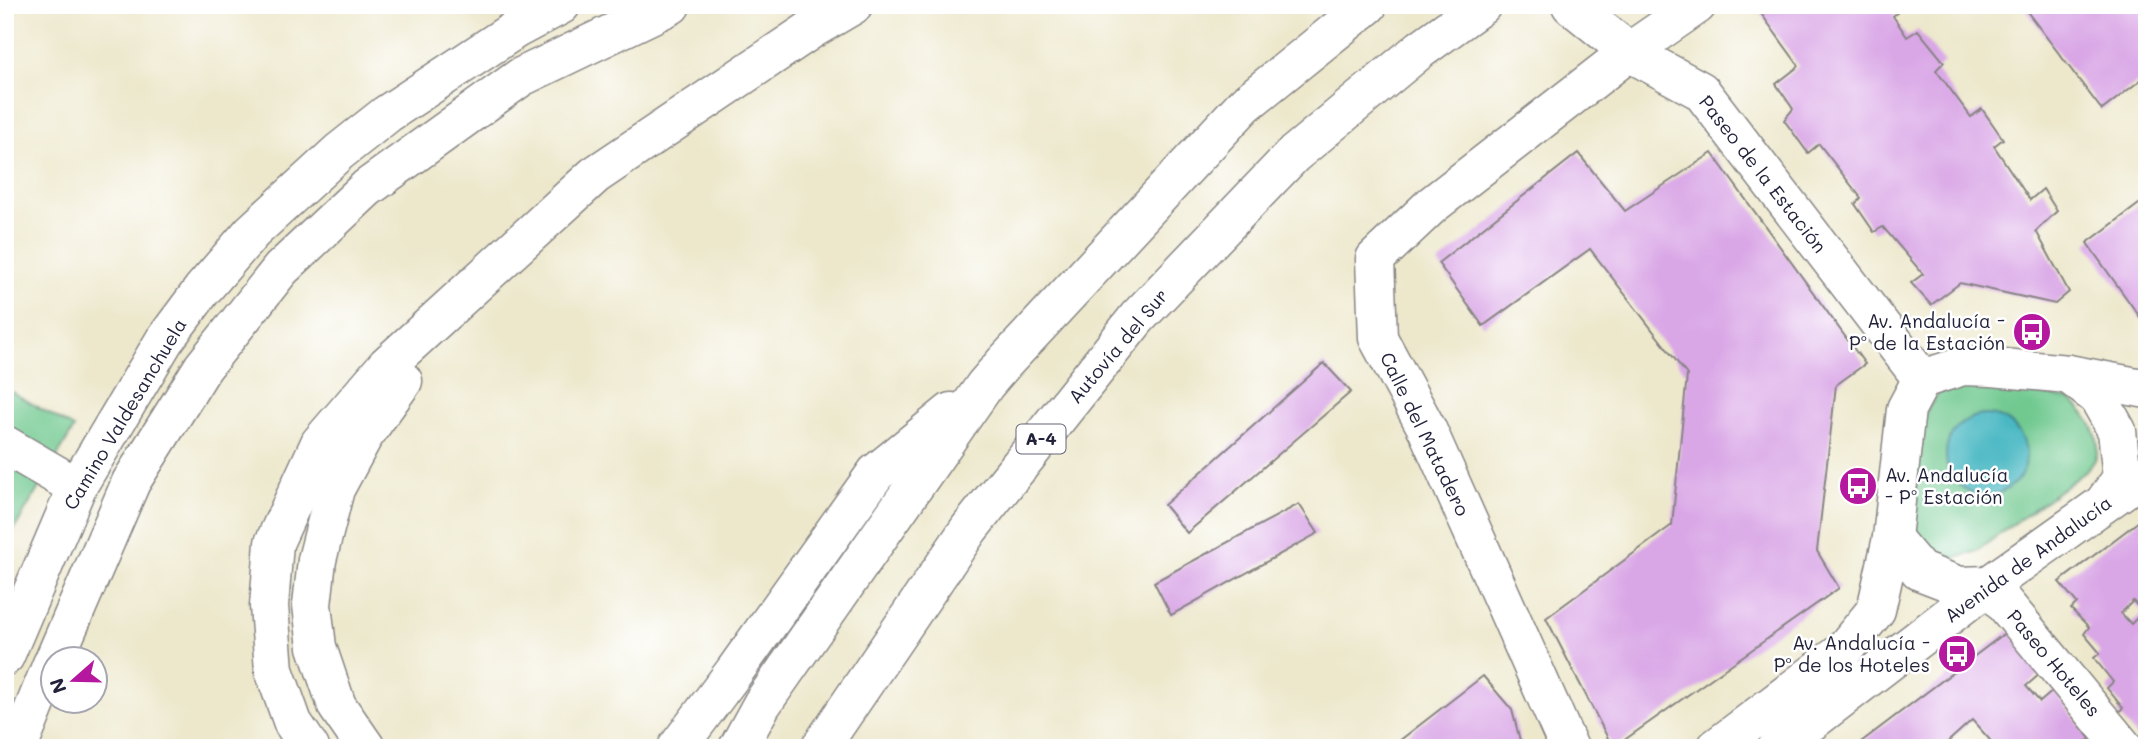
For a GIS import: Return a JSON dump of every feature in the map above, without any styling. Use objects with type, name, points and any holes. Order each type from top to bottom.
[{"type":"main road","name":"Camino Valdesanchuela","points":[[5,656],[77,487],[164,341],[202,290],[252,232],[339,152],[514,17],[561,5]]},
{"type":"main road","name":"Camino Valdesanchuela","points":[[61,644],[131,482],[204,367],[281,269],[367,188],[511,84],[671,5]]},
{"type":"main road","points":[[310,748],[293,723],[274,670],[269,606],[274,543],[320,443],[387,365],[595,174],[811,29],[853,5]]},
{"type":"main road","points":[[738,748],[762,704],[985,385],[1244,105],[1368,5]]},
{"type":"main road","name":"Autovía del Sur","points":[[820,748],[969,529],[1137,318],[1293,155],[1421,49],[1482,5]]},
{"type":"main road","name":"Paseo de la Estación","points":[[1571,5],[1629,52],[1701,91],[1922,379]]},
{"type":"main road","name":"Calle del Matadero","points":[[1569,748],[1427,429],[1378,338],[1375,260],[1432,205],[1629,52],[1697,5]]},
{"type":"main road","points":[[366,748],[337,706],[317,647],[312,605],[317,560],[335,489],[363,437],[468,292]]},
{"type":"main road","points":[[1716,748],[1841,653],[1876,610],[1892,538],[1906,409],[1922,379],[1963,366],[2068,374],[2147,389]]},
{"type":"main road","points":[[2068,374],[2098,397],[2117,431],[2122,478],[2102,505]]},
{"type":"main road","points":[[677,748],[876,472],[985,385]]},
{"type":"main road","points":[[5,444],[77,487]]},
{"type":"main road","name":"Avenida de Andalucía","points":[[1777,748],[1989,586],[2147,472]]},
{"type":"main road","points":[[1892,538],[1920,570],[1959,586],[1989,586]]},
{"type":"main road","name":"Paseo Hoteles","points":[[1989,586],[2117,745]]},
{"type":"main road","points":[[18,748],[38,699]]},
{"type":"green space","points":[[1959,383],[2069,399],[2090,422],[2095,432],[2097,452],[2087,470],[1975,552],[1952,559],[1931,551],[1917,532],[1913,515],[1924,415],[1939,392]]},
{"type":"green space","points":[[5,388],[74,428],[5,545]]},
{"type":"water","points":[[1986,415],[2001,418],[2014,427],[2023,440],[2026,455],[2023,470],[2014,483],[2001,492],[1986,495],[1971,492],[1958,483],[1949,470],[1946,455],[1949,440],[1958,427],[1971,418]]},
{"type":"building","points":[[1761,5],[1906,5],[1893,16],[1907,37],[1918,30],[1944,62],[1936,70],[1971,117],[1982,109],[2003,139],[1994,146],[2030,200],[2043,189],[2057,211],[2036,231],[2069,292],[2055,304],[1960,283],[1931,305],[1911,283],[1923,274],[1883,227],[1874,232],[1855,204],[1861,198],[1819,144],[1808,153],[1784,120],[1793,109],[1776,84],[1799,66],[1757,8]]},
{"type":"building","points":[[2022,5],[2147,5],[2147,75],[2102,110]]},
{"type":"building","points":[[1578,153],[1625,211],[1712,153],[1865,364],[1836,385],[1817,551],[1839,588],[1613,748],[1546,618],[1672,525],[1687,375],[1590,249],[1483,326],[1438,263]]},
{"type":"building","points":[[2147,198],[2147,327],[2087,243]]},
{"type":"building","points":[[1324,363],[1351,392],[1187,533],[1164,505]]},
{"type":"building","points":[[1299,504],[1318,533],[1171,615],[1154,582]]},
{"type":"building","points":[[2147,515],[2147,649],[2143,652],[2147,656],[2145,748],[2117,713],[2123,708],[2107,688],[2113,682],[2094,658],[2100,653],[2084,634],[2089,627],[2071,609],[2077,603],[2059,582]],"holes":[[[2133,601],[2143,612],[2131,624],[2121,613]]]},
{"type":"building","points":[[2009,630],[2041,673],[2026,686],[2040,702],[2054,690],[2090,739],[2078,748],[1981,748],[1990,740],[1972,720],[1941,748],[1853,748]]},
{"type":"building","points":[[1483,676],[1512,710],[1522,748],[1390,748]]},
{"type":"place","name":"Av. Andalucía - Pº de la Estación","points":[[2032,332]]},
{"type":"place","name":"Av. Andalucía - Pº Estación","points":[[1858,486]]},
{"type":"place","name":"Av. Andalucía - Pº de los Hoteles","points":[[1957,654]]}]
